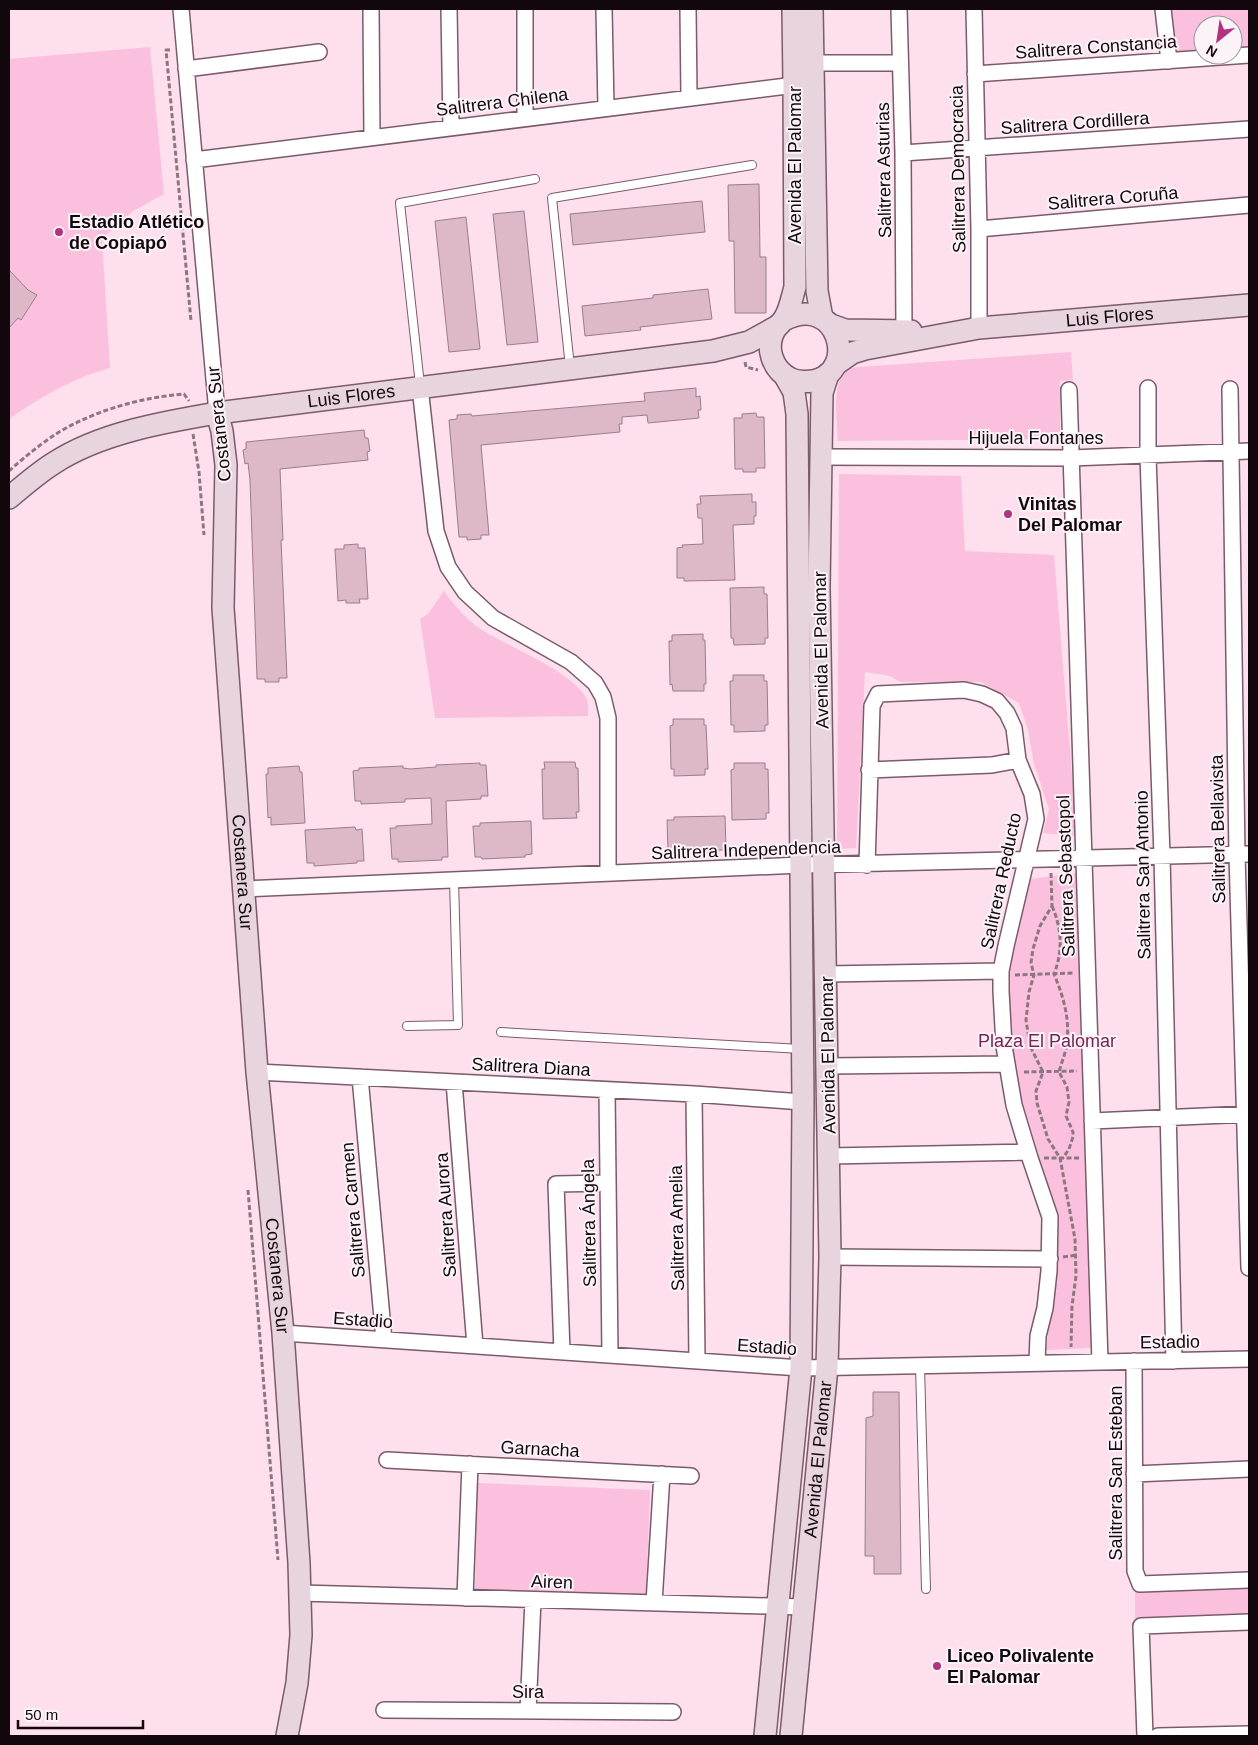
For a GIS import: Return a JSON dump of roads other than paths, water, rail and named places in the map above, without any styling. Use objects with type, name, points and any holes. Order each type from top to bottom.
[{"type":"street","name":"Costanera Sur","points":[[181,9],[216,405],[222,430],[226,465],[223,608],[257,1072],[283,1333],[300,1592],[301,1635],[297,1683],[287,1736]]},
{"type":"street","points":[[371,9],[372,137]]},
{"type":"street","points":[[450,9],[451,127]]},
{"type":"street","points":[[525,9],[525,118]]},
{"type":"street","points":[[604,9],[606,108]]},
{"type":"street","points":[[688,9],[689,97]]},
{"type":"street","name":"Avenida El Palomar","points":[[793,9],[807,77],[818,304],[826,322]]},
{"type":"street","name":"Avenida El Palomar","points":[[780,324],[792,301],[795,287],[812,9]]},
{"type":"street","name":"Salitrera Asturias","points":[[899,9],[903,153],[904,331]]},
{"type":"street","name":"Salitrera Democracia","points":[[974,9],[979,229],[974,329]]},
{"type":"street","points":[[1163,9],[1169,61]]},
{"type":"street","points":[[186,70],[319,52]]},
{"type":"street","name":"Salitrera Constancia","points":[[975,74],[1249,55]]},
{"type":"street","name":"Salitrera Chilena","points":[[194,160],[689,97],[900,63]]},
{"type":"street","name":"Salitrera Cordillera","points":[[903,153],[1249,129]]},
{"type":"street","name":"Salitrera Coruña","points":[[979,229],[1249,205]]},
{"type":"street","name":"Luis Flores","points":[[826,322],[845,330],[974,329],[1249,305]]},
{"type":"street","points":[[805,313],[817,315],[826,322],[835,330],[839,341],[839,353],[832,369],[818,380],[806,382],[795,381],[773,370],[770,348],[772,337],[780,324],[794,315],[805,313]]},
{"type":"street","name":"Luis Flores","points":[[9,498],[54,462],[91,444],[216,405],[420,387],[712,351],[749,342],[780,324]]},
{"type":"street","name":"Luis Flores","points":[[832,369],[852,353],[866,349],[974,329]]},
{"type":"street","name":"Luis Flores","points":[[712,351],[763,356],[773,370]]},
{"type":"street","name":"Avenida El Palomar","points":[[792,1736],[827,1367],[830,1156],[819,587],[822,393],[832,369]]},
{"type":"street","name":"Avenida El Palomar","points":[[765,1736],[801,1368],[803,1102],[797,414],[794,392],[773,370]]},
{"type":"street","points":[[420,387],[436,531],[448,567],[465,592],[493,618],[571,662],[596,683],[603,697],[608,718],[608,873]]},
{"type":"street","name":"Salitrera San Antonio","points":[[1148,388],[1148,456],[1162,856],[1174,1361]]},
{"type":"street","name":"Salitrera Bellavista","points":[[1230,389],[1243,855],[1249,1268]]},
{"type":"street","name":"Salitrera Sebastopol","points":[[1069,390],[1100,1362]]},
{"type":"street","name":"Hijuela Fontanes","points":[[822,457],[1071,458],[1249,451]]},
{"type":"street","name":"Salitrera Reducto","points":[[867,864],[872,706],[878,694],[964,690],[982,694],[997,701],[1007,713],[1014,728],[1018,760],[1032,794],[1036,819],[1001,973],[1001,991],[1004,1046],[1014,1105],[1050,1217],[1050,1259],[1045,1308],[1038,1336],[1037,1363]]},
{"type":"street","points":[[869,770],[992,765],[1018,760]]},
{"type":"street","name":"Salitrera Independencia","points":[[244,889],[800,865],[1243,855]]},
{"type":"street","points":[[826,974],[1001,973]]},
{"type":"street","points":[[828,1066],[1008,1067]]},
{"type":"street","name":"Salitrera Diana","points":[[257,1072],[694,1094],[803,1102]]},
{"type":"street","name":"Salitrera Carmen","points":[[360,1077],[384,1340]]},
{"type":"street","name":"Salitrera Aurora","points":[[454,1082],[474,1346]]},
{"type":"street","name":"Salitrera Ángela","points":[[607,1090],[610,1355]]},
{"type":"street","name":"Salitrera Amelia","points":[[694,1094],[697,1361]]},
{"type":"street","points":[[1092,1121],[1246,1115]]},
{"type":"street","points":[[830,1156],[1029,1155]]},
{"type":"street","points":[[562,1352],[556,1184],[608,1183]]},
{"type":"street","points":[[830,1257],[1050,1259]]},
{"type":"street","name":"Estadio","points":[[283,1333],[801,1368],[1249,1359]]},
{"type":"street","name":"Salitrera San Esteban","points":[[1134,1362],[1135,1572],[1140,1584],[1249,1580]]},
{"type":"street","name":"Garnacha","points":[[387,1460],[690,1476]]},
{"type":"street","points":[[466,1598],[470,1464]]},
{"type":"street","points":[[1134,1474],[1249,1469]]},
{"type":"street","points":[[654,1604],[662,1474]]},
{"type":"street","name":"Airen","points":[[300,1592],[777,1608],[804,1607]]},
{"type":"street","points":[[528,1711],[534,1600]]},
{"type":"street","points":[[1145,1736],[1141,1626],[1249,1622]]},
{"type":"street","name":"Sira","points":[[384,1710],[673,1712]]},
{"type":"street","points":[[1158,1736],[1249,1734]]},
{"type":"lane","points":[[570,369],[552,198],[752,165]]},
{"type":"lane","points":[[420,387],[400,204],[535,179]]},
{"type":"lane","points":[[407,1026],[458,1025],[454,880]]},
{"type":"lane","points":[[501,1032],[802,1049]]},
{"type":"lane","points":[[920,1366],[926,1589]]},
{"type":"place","name":"Estadio Atlético de Copiapó","points":[[59,232]]},
{"type":"place","name":"Vinitas Del Palomar","points":[[1008,514]]},
{"type":"place","name":"Liceo Polivalente El Palomar","points":[[937,1666]]},
{"type":"park label","name":"Plaza El Palomar","points":[[1047,1041]]}]
